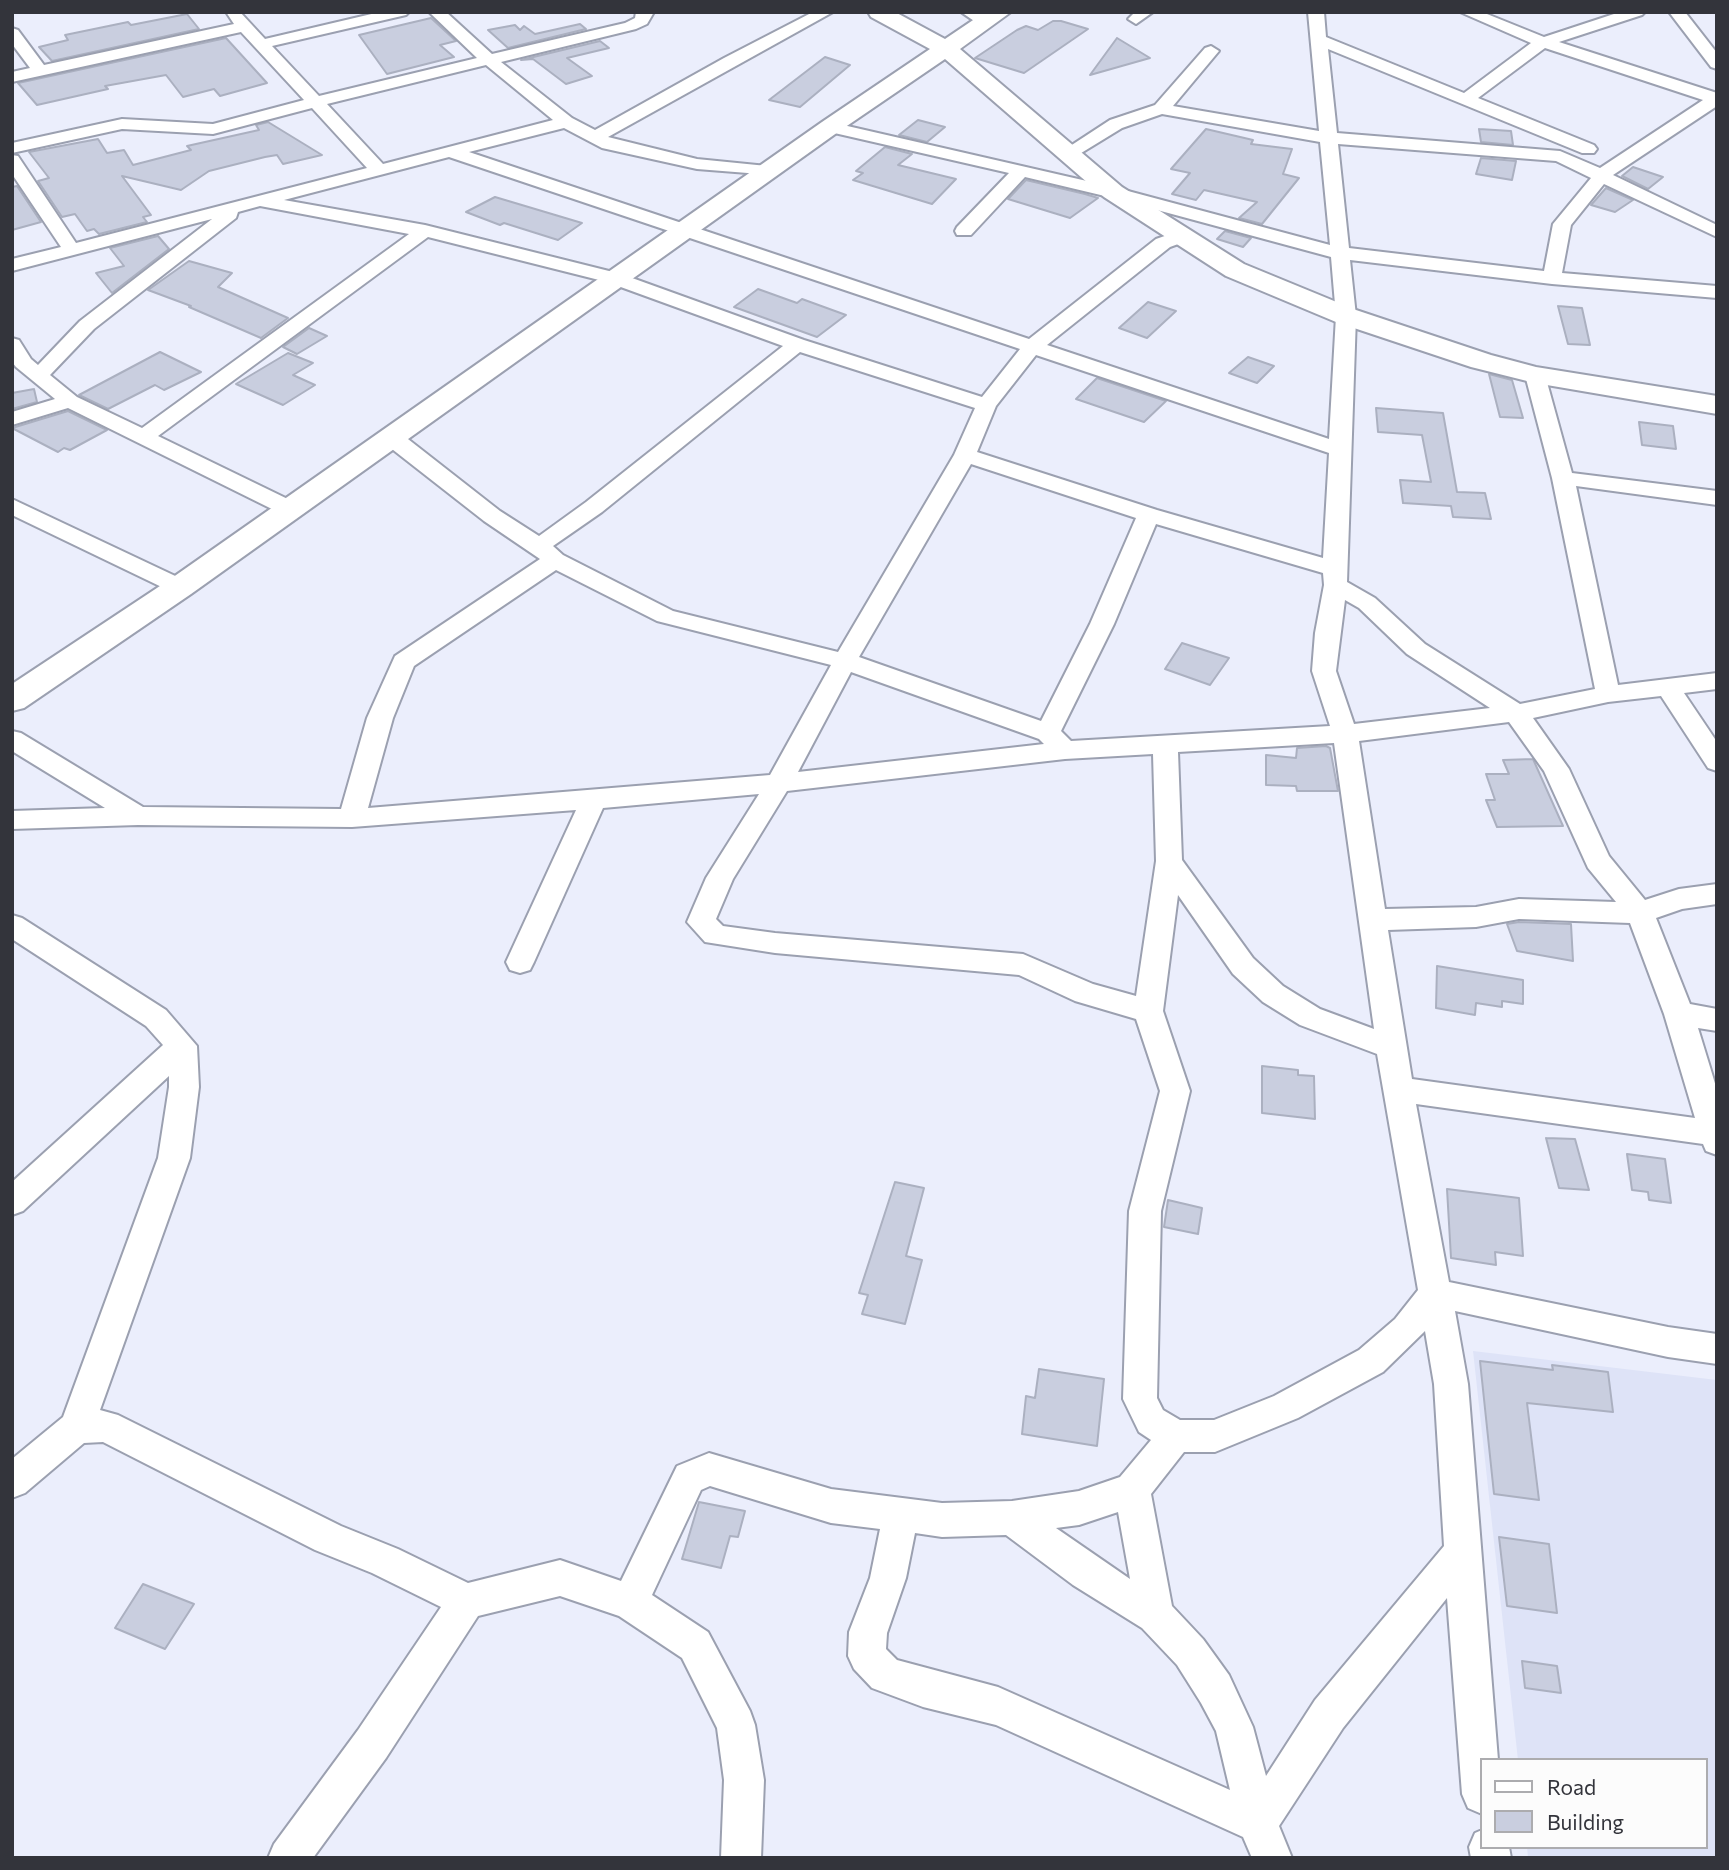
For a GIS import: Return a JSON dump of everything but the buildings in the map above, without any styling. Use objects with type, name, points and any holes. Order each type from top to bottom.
[{"type":"street","points":[[232,12],[379,170]]},
{"type":"street","points":[[262,44],[401,12]]},
{"type":"street","points":[[437,12],[488,59],[566,122],[595,137],[629,151],[697,164],[766,171]]},
{"type":"street","points":[[12,148],[122,124],[223,127],[314,102],[630,26],[641,21],[646,14],[644,12]]},
{"type":"street","points":[[595,137],[730,61],[825,12]]},
{"type":"street","points":[[879,12],[946,50],[1113,192],[1235,270],[1405,337],[1535,375],[1717,405]]},
{"type":"street","points":[[1316,12],[1346,316],[1335,577],[1324,671],[1345,734],[1391,1047],[1451,1384],[1480,1770]]},
{"type":"street","points":[[1468,12],[1543,43],[1717,99]]},
{"type":"street","points":[[1465,100],[1543,43],[1637,12]]},
{"type":"street","points":[[1676,12],[1717,64]]},
{"type":"street","points":[[12,700],[180,587],[766,171],[946,50],[985,16]]},
{"type":"street","points":[[12,77],[245,26]]},
{"type":"street","points":[[1689,30],[1717,29]]},
{"type":"street","points":[[12,33],[40,71]]},
{"type":"street","points":[[1319,40],[1623,163]]},
{"type":"street","points":[[1161,109],[1211,51]]},
{"type":"street","points":[[1552,278],[1562,224],[1603,174],[1717,99]]},
{"type":"street","points":[[1067,154],[1116,124],[1161,109],[1329,138],[1560,156],[1603,174],[1717,232]]},
{"type":"street","points":[[12,265],[566,122]]},
{"type":"street","points":[[830,127],[1113,192],[1339,254],[1552,278],[1717,292]]},
{"type":"street","points":[[450,152],[1340,450]]},
{"type":"street","points":[[12,160],[72,250]]},
{"type":"street","points":[[964,231],[1021,171]]},
{"type":"street","points":[[264,202],[425,231],[614,278],[797,344],[986,405]]},
{"type":"street","points":[[37,377],[87,325],[240,207]]},
{"type":"street","points":[[145,436],[425,231]]},
{"type":"street","points":[[1148,1011],[1085,993],[1023,965],[775,943],[715,935],[701,922],[709,900],[779,783],[845,661],[965,455],[986,405],[1032,347],[1163,243],[1182,236]]},
{"type":"street","points":[[12,344],[23,363],[37,377],[70,401],[290,509]]},
{"type":"street","points":[[352,818],[380,718],[404,662],[547,553],[594,507],[797,344]]},
{"type":"street","points":[[1535,375],[1563,478],[1608,694]]},
{"type":"street","points":[[12,419],[70,401]]},
{"type":"street","points":[[391,437],[492,516],[547,553],[665,616],[845,661],[1057,741]]},
{"type":"street","points":[[965,455],[1335,577],[1416,649],[1516,713],[1556,769],[1598,861],[1640,913],[1679,1014],[1716,1137],[1398,1089]]},
{"type":"street","points":[[1563,478],[1717,498]]},
{"type":"street","points":[[12,506],[180,587]]},
{"type":"street","points":[[1057,741],[1102,624],[1149,515]]},
{"type":"street","points":[[12,820],[138,816],[352,818],[593,800],[779,783],[1057,741],[1165,744],[1345,734],[1516,713],[1608,694],[1717,681]]},
{"type":"street","points":[[1667,686],[1717,762]]},
{"type":"street","points":[[12,739],[138,816]]},
{"type":"street","points":[[1165,744],[1169,861],[1148,1011],[1175,1091],[1145,1211],[1140,1399],[1151,1421],[1175,1436],[1215,1436],[1286,1407],[1371,1361],[1407,1329],[1435,1293]]},
{"type":"street","points":[[520,962],[593,800]]},
{"type":"street","points":[[1169,861],[1243,966],[1273,994],[1310,1017],[1391,1047]]},
{"type":"street","points":[[1373,920],[1476,917],[1518,909],[1640,913],[1679,899],[1717,894]]},
{"type":"street","points":[[12,925],[156,1018],[182,1046],[184,1087],[174,1158],[77,1427],[12,1480]]},
{"type":"street","points":[[1679,1014],[1717,1020]]},
{"type":"street","points":[[12,1202],[182,1046]]},
{"type":"street","points":[[1435,1293],[1668,1342],[1717,1349]]},
{"type":"street","points":[[77,1427],[106,1426],[328,1538],[385,1561],[467,1601],[560,1578],[630,1602],[695,1645],[736,1726],[744,1780],[741,1858]]},
{"type":"street","points":[[630,1602],[689,1478],[709,1469],[831,1506],[942,1521],[1012,1518],[1079,1508],[1132,1490],[1175,1436]]},
{"type":"street","points":[[1132,1490],[1155,1615]]},
{"type":"street","points":[[901,1514],[888,1578],[868,1632],[867,1656],[886,1675],[923,1688],[998,1706],[1265,1841]]},
{"type":"street","points":[[1012,1518],[1086,1572],[1155,1615],[1190,1652],[1215,1689],[1234,1727],[1265,1841]]},
{"type":"street","points":[[1265,1841],[1329,1714],[1404,1619],[1462,1552]]},
{"type":"street","points":[[288,1858],[372,1744],[467,1601]]},
{"type":"shaded area","points":[[1473,1351],[1717,1380],[1717,1858],[1528,1858],[1527,1849],[1708,1849],[1708,1758],[1518,1758]]}]
